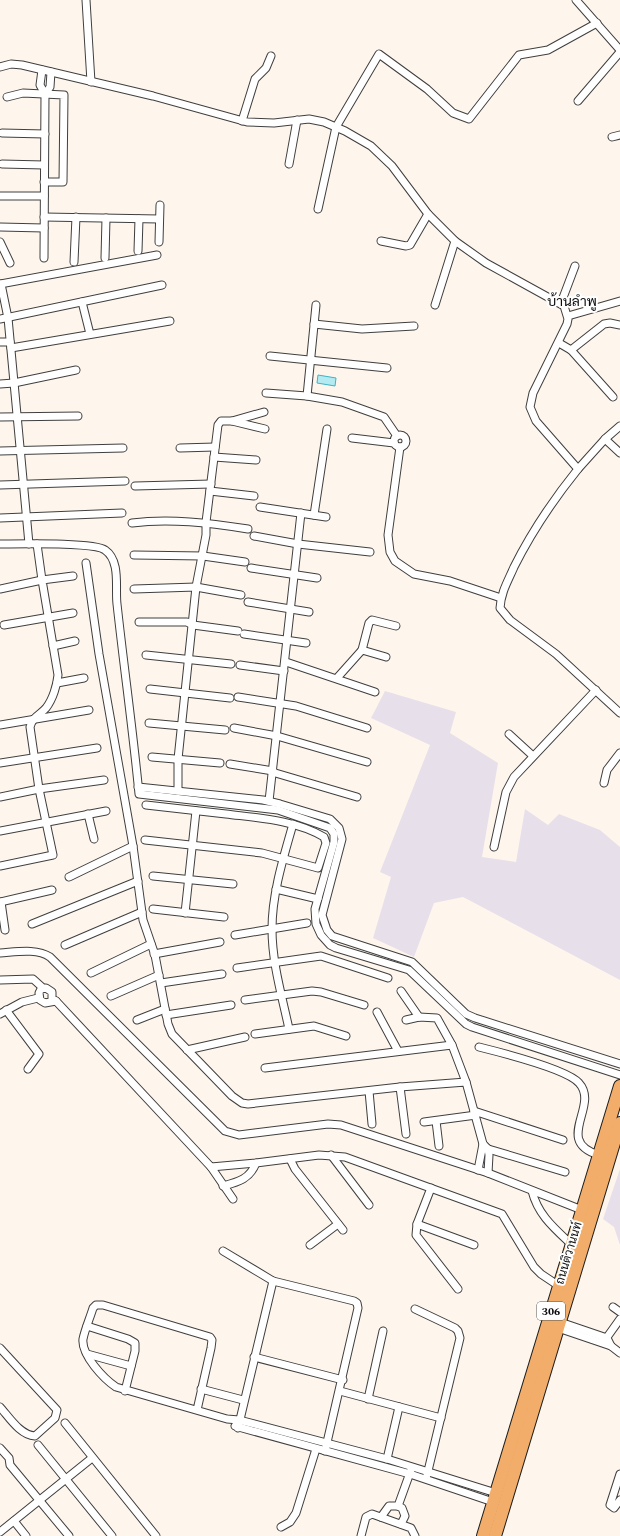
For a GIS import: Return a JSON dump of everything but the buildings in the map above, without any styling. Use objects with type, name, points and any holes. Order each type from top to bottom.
[{"type":"main road","name":"ถนนติวานนท์","points":[[556,1323],[559,1286],[620,1086]]},
{"type":"main road","name":"ถนนติวานนท์","points":[[483,1536],[495,1497],[556,1323],[620,1123]]},
{"type":"main road","name":"ถนนติวานนท์","points":[[495,1536],[548,1344]]},
{"type":"street","points":[[86,0],[91,82]]},
{"type":"street","points":[[576,0],[620,51],[578,101]]},
{"type":"street","points":[[318,209],[336,128],[379,54],[427,89],[452,113],[469,119],[519,55],[548,50],[597,23]]},
{"type":"street","points":[[242,121],[255,80],[266,68],[271,56]]},
{"type":"street","points":[[0,67],[11,64],[51,72],[153,96],[242,121],[264,124],[309,119],[336,128],[371,146],[392,166],[428,214],[455,241],[488,264],[564,306],[568,316],[567,324],[559,343],[533,393],[530,407],[536,421],[578,469]]},
{"type":"street","points":[[42,70],[40,85],[45,94],[44,258]]},
{"type":"street","points":[[45,94],[50,87],[51,72]]},
{"type":"street","points":[[7,97],[23,93],[64,95],[63,182],[44,182]]},
{"type":"street","points":[[289,164],[297,120]]},
{"type":"street","points":[[2,134],[45,134]]},
{"type":"street","points":[[2,164],[44,165]]},
{"type":"street","points":[[0,196],[44,196]]},
{"type":"street","points":[[159,242],[160,205]]},
{"type":"street","points":[[381,241],[406,246],[410,245],[428,214]]},
{"type":"street","points":[[44,217],[159,219]]},
{"type":"street","points":[[74,262],[76,217]]},
{"type":"street","points":[[105,258],[106,218]]},
{"type":"street","points":[[138,251],[139,219]]},
{"type":"street","points":[[0,228],[44,228]]},
{"type":"street","points":[[435,305],[455,241]]},
{"type":"street","points":[[0,242],[10,263]]},
{"type":"street","points":[[29,544],[8,318],[0,284],[157,255]]},
{"type":"street","points":[[561,303],[575,266]]},
{"type":"street","points":[[0,319],[162,284]]},
{"type":"street","points":[[568,316],[620,301]]},
{"type":"street","points":[[82,302],[90,334]]},
{"type":"street","points":[[307,396],[316,306]]},
{"type":"street","points":[[0,342],[11,345],[170,321]]},
{"type":"street","points":[[571,350],[604,324],[610,323],[620,325]]},
{"type":"street","points":[[314,324],[362,329],[414,326]]},
{"type":"street","points":[[559,343],[571,350],[613,397]]},
{"type":"street","points":[[270,356],[387,368]]},
{"type":"street","points":[[0,384],[14,383],[76,370]]},
{"type":"street","points":[[266,393],[307,396],[342,402],[377,414],[389,423],[397,442],[388,535],[390,552],[395,561],[414,574],[450,581],[501,598]]},
{"type":"street","points":[[232,421],[264,412]]},
{"type":"street","points":[[0,418],[78,416]]},
{"type":"street","points":[[178,791],[178,759],[196,587],[203,556],[218,422],[232,421],[265,429]]},
{"type":"street","points":[[620,426],[605,439],[578,469],[554,500],[528,538],[501,598],[500,608],[503,613],[556,654],[620,713]]},
{"type":"street","points":[[314,515],[327,429]]},
{"type":"street","points":[[352,438],[397,442]]},
{"type":"street","points":[[605,439],[620,453]]},
{"type":"street","points":[[180,448],[215,447]]},
{"type":"street","points":[[0,451],[123,448]]},
{"type":"street","points":[[214,457],[256,460]]},
{"type":"street","points":[[0,485],[24,483],[125,481]]},
{"type":"street","points":[[135,486],[210,487],[254,496]]},
{"type":"street","points":[[260,507],[326,517]]},
{"type":"street","points":[[0,518],[122,513]]},
{"type":"street","points":[[269,801],[286,662],[301,513]]},
{"type":"street","points":[[132,523],[182,521],[206,522],[248,529]]},
{"type":"street","points":[[254,536],[298,544],[370,552]]},
{"type":"street","points":[[0,544],[100,547],[108,552],[115,566],[117,601],[139,794],[278,810],[330,828],[334,834],[334,842],[315,909],[316,924],[325,940],[336,948],[409,970],[466,1024],[620,1075]]},
{"type":"street","points":[[0,866],[53,855],[33,756],[30,727],[32,719],[46,708],[57,683],[58,674],[47,618],[37,544]]},
{"type":"street","points":[[134,555],[203,556],[294,576],[317,578]]},
{"type":"street","points":[[86,562],[98,654],[138,881],[142,912],[154,954],[172,1034],[232,1096],[242,1103],[255,1104],[400,1087],[466,1082]]},
{"type":"street","points":[[0,588],[73,576]]},
{"type":"street","points":[[134,590],[196,587],[241,595]]},
{"type":"street","points":[[248,602],[309,612]]},
{"type":"street","points":[[4,625],[73,613]]},
{"type":"street","points":[[337,678],[362,650],[372,620],[396,626]]},
{"type":"street","points":[[139,622],[187,622],[193,625],[306,643]]},
{"type":"street","points":[[53,646],[75,641]]},
{"type":"street","points":[[362,650],[386,657]]},
{"type":"street","points":[[146,655],[231,664]]},
{"type":"street","points":[[286,662],[375,692]]},
{"type":"street","points":[[240,665],[284,671]]},
{"type":"street","points":[[57,683],[84,678]]},
{"type":"street","points":[[150,689],[230,698]]},
{"type":"street","points":[[494,847],[506,792],[514,777],[596,690]]},
{"type":"street","points":[[238,697],[296,706],[366,728]]},
{"type":"street","points":[[0,725],[89,710]]},
{"type":"street","points":[[149,723],[225,730]]},
{"type":"street","points":[[234,728],[277,736],[367,762]]},
{"type":"street","points":[[509,734],[533,756]]},
{"type":"street","points":[[0,762],[33,756],[97,748]]},
{"type":"street","points":[[604,783],[607,770],[620,753]]},
{"type":"street","points":[[152,757],[220,762]]},
{"type":"street","points":[[230,764],[272,772],[357,797]]},
{"type":"street","points":[[0,797],[39,789],[104,780]]},
{"type":"street","points":[[138,787],[269,801],[330,819],[339,828],[342,839],[342,846],[322,915],[325,926],[332,936],[412,962],[466,1014],[620,1064]]},
{"type":"street","points":[[145,840],[262,853],[318,868],[326,843],[324,837],[293,824],[261,818],[146,805]]},
{"type":"street","points":[[0,831],[106,811]]},
{"type":"street","points":[[185,913],[196,811]]},
{"type":"street","points":[[88,814],[94,839]]},
{"type":"street","points":[[289,1029],[275,964],[272,929],[276,889],[293,824]]},
{"type":"street","points":[[69,877],[132,846]]},
{"type":"street","points":[[153,876],[233,884]]},
{"type":"street","points":[[32,924],[138,881]]},
{"type":"street","points":[[276,889],[318,900]]},
{"type":"street","points":[[6,930],[0,902],[52,890]]},
{"type":"street","points":[[152,909],[224,917]]},
{"type":"street","points":[[65,945],[142,912]]},
{"type":"street","points":[[236,935],[307,923]]},
{"type":"street","points":[[154,954],[220,942]]},
{"type":"street","points":[[91,973],[151,944]]},
{"type":"street","points":[[0,953],[45,953],[218,1124],[232,1134],[239,1135],[335,1124],[488,1173],[582,1210]]},
{"type":"street","points":[[238,968],[275,964],[321,956],[388,978]]},
{"type":"street","points":[[161,983],[222,974]]},
{"type":"street","points":[[111,996],[159,975]]},
{"type":"street","points":[[0,980],[33,979],[43,988],[51,990],[53,994],[52,999],[56,1001],[211,1167],[221,1179],[223,1186],[233,1199]]},
{"type":"street","points":[[38,998],[39,991],[43,988]]},
{"type":"street","points":[[401,991],[419,1017]]},
{"type":"street","points":[[245,1000],[321,992],[364,1006]]},
{"type":"street","points":[[28,1069],[40,1054],[3,1012],[22,1002],[38,998],[45,1003],[56,1001]]},
{"type":"street","points":[[137,1020],[166,1012],[231,1005]]},
{"type":"street","points":[[377,1012],[398,1051]]},
{"type":"street","points":[[406,1020],[419,1017],[436,1018],[452,1045],[466,1082],[484,1147],[489,1155],[488,1173]]},
{"type":"street","points":[[255,1034],[289,1029],[321,1027],[346,1036]]},
{"type":"street","points":[[187,1050],[244,1037]]},
{"type":"street","points":[[265,1068],[452,1045]]},
{"type":"street","points":[[478,1047],[571,1075],[579,1082],[583,1088],[585,1099],[578,1131],[578,1141],[586,1150],[599,1155]]},
{"type":"street","points":[[400,1087],[406,1134]]},
{"type":"street","points":[[369,1091],[372,1124]]},
{"type":"street","points":[[424,1122],[475,1113],[563,1140]]},
{"type":"street","points":[[436,1121],[439,1146]]},
{"type":"street","points":[[478,1170],[484,1147]]},
{"type":"street","points":[[484,1147],[565,1172]]},
{"type":"street","points":[[211,1167],[256,1164],[331,1155],[345,1157],[502,1214],[534,1267],[541,1274],[559,1286]]},
{"type":"street","points":[[331,1155],[369,1205]]},
{"type":"street","points":[[290,1159],[295,1169],[343,1230]]},
{"type":"street","points":[[223,1186],[246,1178],[251,1174],[256,1164]]},
{"type":"street","points":[[431,1188],[417,1224],[416,1235],[458,1289]]},
{"type":"street","points":[[532,1191],[535,1204],[543,1217],[572,1244]]},
{"type":"street","points":[[310,1245],[338,1224]]},
{"type":"street","points":[[417,1224],[474,1245]]},
{"type":"street","points":[[223,1251],[273,1281],[357,1303],[358,1308],[343,1380],[325,1451]]},
{"type":"street","points":[[238,1428],[243,1400],[273,1281]]},
{"type":"street","points":[[197,1410],[212,1340],[207,1335],[100,1305],[92,1308],[83,1339],[87,1354],[107,1381],[116,1388],[227,1419],[239,1420],[327,1442],[413,1466],[495,1497]]},
{"type":"street","points":[[613,1307],[620,1312]]},
{"type":"street","points":[[416,1309],[455,1328],[460,1334],[442,1418],[425,1479]]},
{"type":"street","points":[[605,1340],[620,1319]]},
{"type":"street","points":[[556,1323],[605,1340],[620,1352]]},
{"type":"street","points":[[87,1326],[132,1341],[136,1347],[125,1391]]},
{"type":"street","points":[[368,1399],[383,1331]]},
{"type":"street","points":[[0,1348],[57,1410],[55,1418],[34,1436],[30,1436],[16,1426],[0,1407]]},
{"type":"street","points":[[87,1354],[131,1366]]},
{"type":"street","points":[[254,1357],[343,1380]]},
{"type":"street","points":[[201,1389],[243,1400]]},
{"type":"street","points":[[340,1391],[442,1418]]},
{"type":"street","points":[[387,1459],[399,1407]]},
{"type":"street","points":[[227,1419],[238,1428],[495,1497]]},
{"type":"street","points":[[65,1423],[156,1536]]},
{"type":"street","points":[[38,1445],[112,1536]]},
{"type":"street","points":[[0,1448],[9,1458],[10,1465],[69,1536]]},
{"type":"street","points":[[281,1527],[290,1522],[296,1513],[316,1449]]},
{"type":"street","points":[[0,1532],[92,1458]]},
{"type":"street","points":[[398,1506],[413,1466]]},
{"type":"street","points":[[620,1474],[610,1505],[614,1508],[620,1500]]},
{"type":"street","points":[[381,1517],[389,1506],[398,1506],[402,1508],[405,1516],[401,1524]]},
{"type":"street","points":[[361,1536],[368,1514],[381,1517],[414,1530],[415,1536]]},
{"type":"street","points":[[14,1521],[26,1536]]},
{"type":"shaded area","points":[[385,691],[456,712],[450,733],[498,763],[482,857],[516,862],[525,809],[548,825],[559,814],[600,830],[620,847],[620,980],[463,897],[434,903],[414,957],[373,938],[391,877],[380,872],[430,745],[371,718]]},
{"type":"shaded area","points":[[620,1169],[620,1245],[614,1227],[603,1219]]},
{"type":"water","points":[[318,375],[336,378],[335,386],[317,383]]},
{"type":"district","name":"บ้านลำพู","points":[[572,301]]}]
